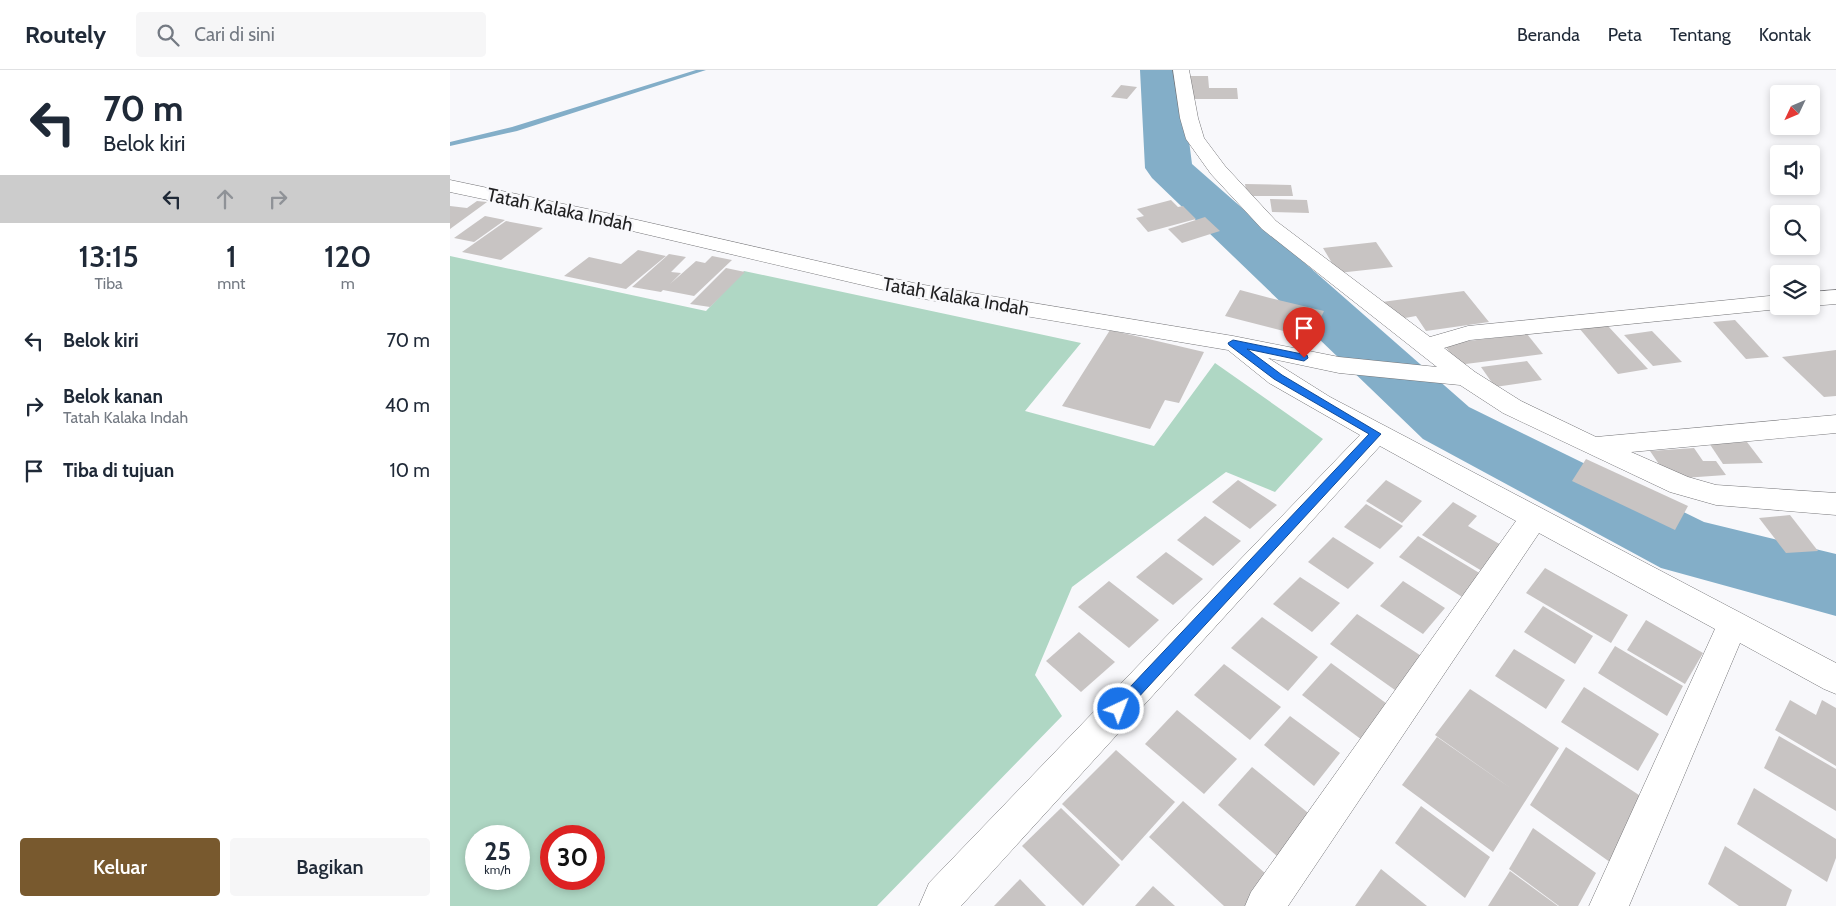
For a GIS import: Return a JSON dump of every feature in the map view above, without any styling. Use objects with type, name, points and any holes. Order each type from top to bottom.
[{"type":"street","points":[[1181,70],[1189,118],[1195,139],[1218,170],[1269,225],[1466,378],[1512,407],[1680,485],[1716,495],[1836,504]]},
{"type":"street","name":"Tatah Kalaka Indah","points":[[450,186],[620,222],[918,291],[1233,343],[1339,365],[1466,378]]},
{"type":"street","points":[[1820,298],[1836,297]]},
{"type":"street","points":[[1426,346],[1468,333],[1770,303]]},
{"type":"street","points":[[1233,343],[1278,377],[1376,434],[1836,679]]},
{"type":"street","points":[[1593,446],[1836,424]]},
{"type":"street","points":[[939,906],[943,897],[1376,434]]},
{"type":"street","points":[[1265,906],[1534,518]]},
{"type":"street","points":[[1609,906],[1734,624]]},
{"type":"green space","points":[[450,256],[706,311],[744,271],[1081,343],[1025,411],[1154,446],[1215,363],[1323,439],[1275,492],[1226,472],[1072,587],[1035,675],[1062,716],[877,906],[450,906]]},
{"type":"building","points":[[1190,76],[1208,76],[1209,88],[1237,88],[1238,99],[1192,99]]},
{"type":"building","points":[[1121,85],[1137,87],[1127,99],[1111,97]]},
{"type":"building","points":[[1245,184],[1291,185],[1293,196],[1247,196]]},
{"type":"building","points":[[1270,199],[1307,200],[1309,213],[1272,212]]},
{"type":"building","points":[[1171,200],[1178,207],[1183,206],[1196,219],[1148,232],[1136,218],[1144,216],[1137,209]]},
{"type":"building","points":[[477,201],[487,202],[450,229],[450,206],[467,208]]},
{"type":"building","points":[[485,216],[505,220],[474,242],[454,238]]},
{"type":"building","points":[[1205,217],[1220,231],[1182,243],[1168,229]]},
{"type":"building","points":[[506,221],[543,228],[501,260],[462,252]]},
{"type":"building","points":[[1376,242],[1393,267],[1338,273],[1323,248]]},
{"type":"building","points":[[638,250],[666,256],[626,289],[564,276],[589,257],[621,264]]},
{"type":"building","points":[[669,254],[686,257],[671,272],[681,273],[670,284],[696,261],[705,263],[712,256],[732,260],[694,296],[632,287]]},
{"type":"building","points":[[726,268],[745,272],[710,307],[690,304]]},
{"type":"building","points":[[1240,290],[1324,311],[1311,338],[1225,316]]},
{"type":"building","points":[[1464,291],[1489,322],[1426,331],[1416,316],[1394,320],[1382,302]]},
{"type":"building","points":[[1735,320],[1769,357],[1746,359],[1713,322]]},
{"type":"building","points":[[1607,325],[1648,369],[1618,374],[1579,328]]},
{"type":"building","points":[[1110,330],[1204,352],[1179,403],[1165,400],[1150,429],[1062,406]]},
{"type":"building","points":[[1652,331],[1682,362],[1653,366],[1624,335]]},
{"type":"building","points":[[1527,334],[1543,354],[1458,365],[1444,344]]},
{"type":"building","points":[[1836,350],[1836,396],[1824,397],[1782,357]]},
{"type":"building","points":[[1527,361],[1542,380],[1495,387],[1481,367]]},
{"type":"building","points":[[1747,442],[1763,463],[1723,464],[1709,443]]},
{"type":"building","points":[[1694,448],[1703,461],[1716,461],[1726,475],[1669,479],[1650,451]]},
{"type":"building","points":[[1586,459],[1688,506],[1675,530],[1572,481]]},
{"type":"building","points":[[1238,480],[1277,505],[1250,529],[1212,502]]},
{"type":"building","points":[[1386,480],[1422,501],[1402,523],[1366,501]]},
{"type":"building","points":[[1453,502],[1477,516],[1468,526],[1503,546],[1482,571],[1422,535]]},
{"type":"building","points":[[1366,504],[1403,526],[1380,549],[1344,527]]},
{"type":"building","points":[[1790,515],[1818,551],[1786,553],[1759,518]]},
{"type":"building","points":[[1205,516],[1241,541],[1213,566],[1177,540]]},
{"type":"building","points":[[1418,536],[1486,577],[1467,600],[1399,557]]},
{"type":"building","points":[[1333,537],[1374,563],[1348,589],[1308,562]]},
{"type":"building","points":[[1166,552],[1203,579],[1173,605],[1136,577]]},
{"type":"building","points":[[1545,568],[1628,615],[1611,643],[1526,593]]},
{"type":"building","points":[[1300,577],[1340,603],[1312,632],[1273,604]]},
{"type":"building","points":[[1109,581],[1159,620],[1129,648],[1078,607]]},
{"type":"building","points":[[1403,581],[1445,608],[1423,634],[1380,606]]},
{"type":"building","points":[[1543,606],[1593,636],[1575,664],[1524,632]]},
{"type":"building","points":[[1357,614],[1429,661],[1402,695],[1330,644]]},
{"type":"building","points":[[1262,617],[1318,657],[1288,691],[1231,648]]},
{"type":"building","points":[[1646,620],[1703,653],[1685,684],[1627,650]]},
{"type":"building","points":[[1079,632],[1115,662],[1081,692],[1046,661]]},
{"type":"building","points":[[1615,646],[1683,686],[1667,716],[1598,673]]},
{"type":"building","points":[[1514,649],[1565,680],[1546,709],[1495,676]]},
{"type":"building","points":[[1331,663],[1394,709],[1366,743],[1302,695]]},
{"type":"building","points":[[1224,664],[1281,707],[1250,740],[1194,695]]},
{"type":"building","points":[[1584,687],[1659,734],[1638,771],[1561,722]]},
{"type":"building","points":[[1470,689],[1559,748],[1493,852],[1402,785],[1437,737],[1512,789],[1435,735]]},
{"type":"building","points":[[1790,700],[1816,715],[1822,700],[1836,708],[1836,766],[1775,730]]},
{"type":"building","points":[[1177,710],[1237,759],[1204,794],[1145,744]]},
{"type":"building","points":[[1290,716],[1340,753],[1314,786],[1264,745]]},
{"type":"building","points":[[1779,736],[1836,769],[1836,811],[1764,768]]},
{"type":"building","points":[[1566,747],[1648,801],[1614,865],[1530,805]]},
{"type":"building","points":[[1116,750],[1175,802],[1122,861],[1062,804]]},
{"type":"building","points":[[1252,767],[1318,821],[1285,863],[1218,805]]},
{"type":"building","points":[[1754,788],[1836,839],[1836,858],[1827,882],[1737,824]]},
{"type":"building","points":[[1183,801],[1275,882],[1255,906],[1224,906],[1149,837]]},
{"type":"building","points":[[1421,806],[1490,857],[1465,898],[1395,843]]},
{"type":"building","points":[[1061,808],[1120,865],[1083,906],[1022,846]]},
{"type":"building","points":[[1533,828],[1596,873],[1578,906],[1559,906],[1509,869]]},
{"type":"building","points":[[1725,846],[1792,890],[1786,906],[1739,906],[1708,884]]},
{"type":"building","points":[[1381,869],[1427,906],[1355,906]]},
{"type":"building","points":[[1510,871],[1558,906],[1488,906]]},
{"type":"building","points":[[1020,879],[1046,906],[994,906]]},
{"type":"building","points":[[1153,886],[1175,906],[1135,906]]},
{"type":"waterway","points":[[450,144],[514,129],[703,70]]},
{"type":"waterway","points":[[1160,70],[1169,168],[1446,423],[1687,547],[1836,585]]},
{"type":"route","points":[[1119,709],[1376,434],[1278,377],[1233,343],[1304,358]]}]
